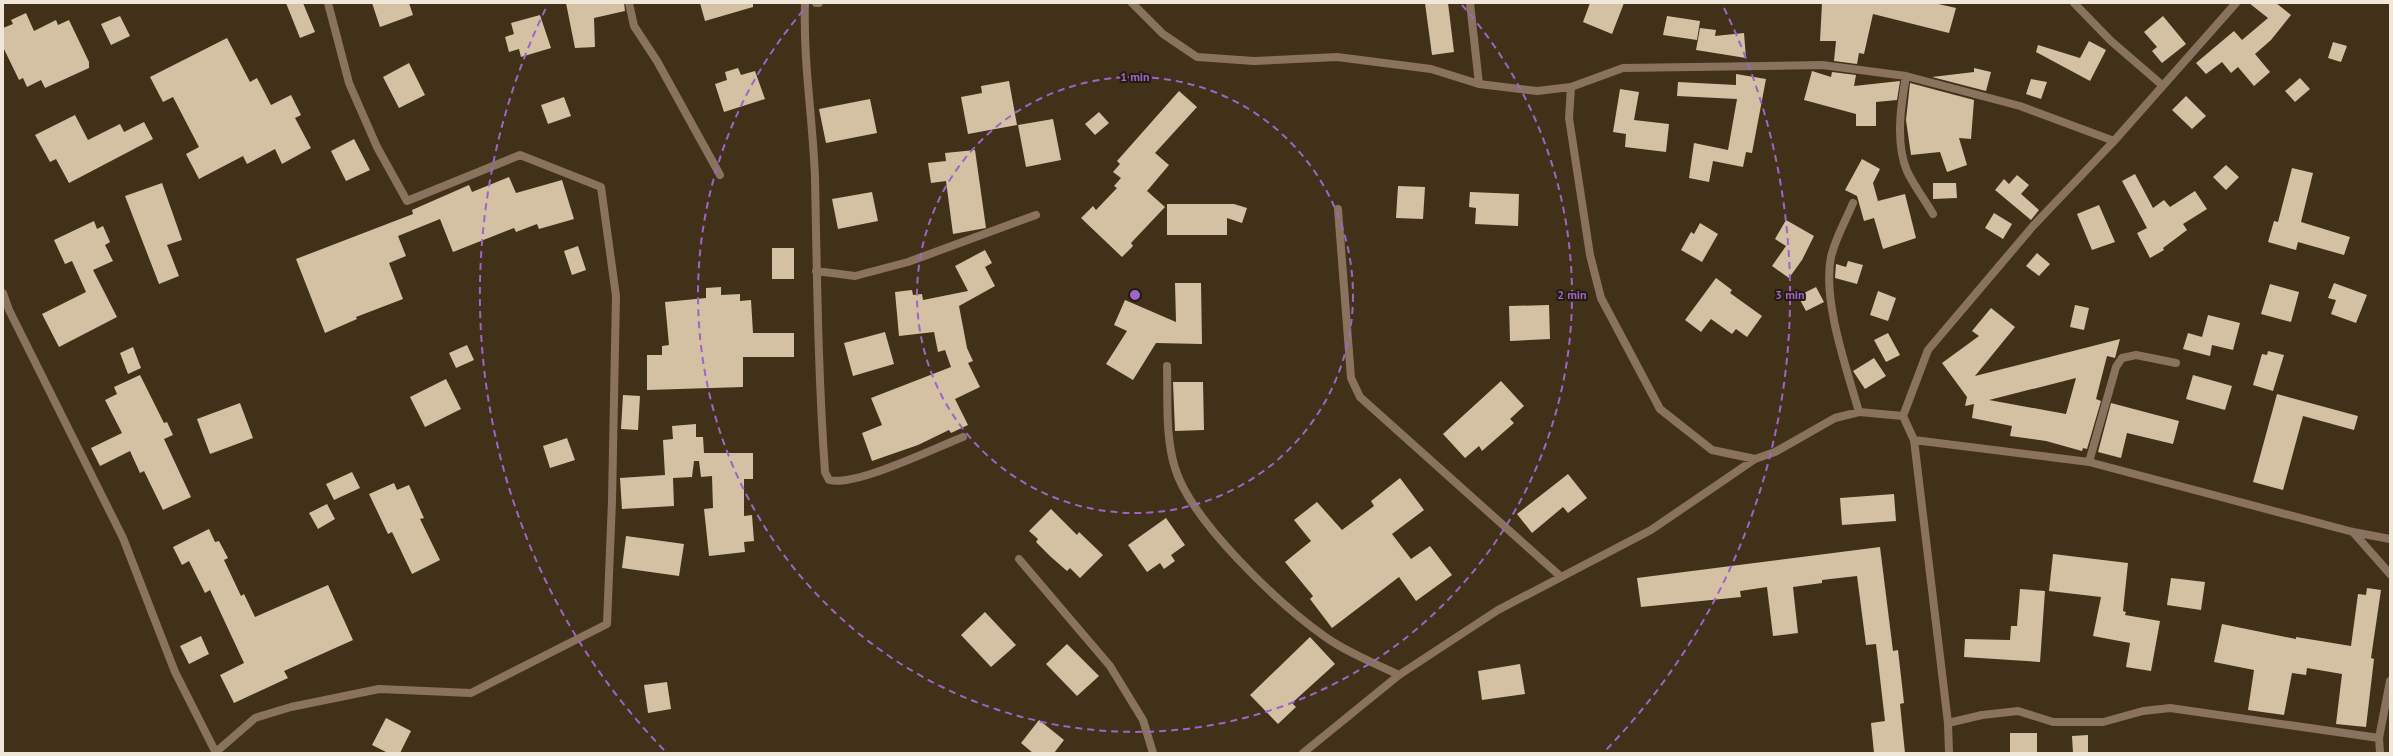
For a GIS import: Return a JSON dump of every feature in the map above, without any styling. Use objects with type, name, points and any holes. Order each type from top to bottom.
[{"type":"street","points":[[3,293],[9,310],[123,538],[175,672],[216,752],[256,718],[291,707],[379,689],[471,693],[607,624],[612,501],[616,296],[601,186],[520,155],[407,201],[377,147],[349,83],[328,3]]},
{"type":"street","points":[[629,3],[634,26],[657,61],[720,175]]},
{"type":"street","points":[[805,3],[805,54],[811,106],[815,178],[820,407],[825,472],[829,480],[835,481],[864,476],[963,437]]},
{"type":"street","points":[[1132,3],[1163,34],[1197,57],[1254,61],[1337,57],[1431,69],[1479,84],[1537,91],[1571,87],[1623,68],[1822,65],[1906,76],[2020,106],[2114,141]]},
{"type":"street","points":[[1470,3],[1479,84]]},
{"type":"street","points":[[2074,3],[2111,41],[2162,85]]},
{"type":"street","points":[[1949,753],[1948,723],[1914,440],[1903,416],[1928,350],[2033,226],[2114,141],[2236,3]]},
{"type":"street","points":[[1906,76],[1901,106],[1900,137],[1907,170],[1933,214]]},
{"type":"street","points":[[1571,87],[1569,118],[1590,256],[1601,298],[1660,409],[1712,450],[1755,459]]},
{"type":"street","points":[[1852,203],[1831,257],[1830,291],[1840,343],[1859,412]]},
{"type":"street","points":[[1338,209],[1351,378],[1360,397],[1560,576]]},
{"type":"street","points":[[816,270],[855,276],[908,262],[1036,215]]},
{"type":"street","points":[[2089,462],[2116,367],[2122,358],[2136,356],[2176,363]]},
{"type":"street","points":[[1166,366],[1169,431],[1175,468],[1188,497],[1218,535],[1282,604],[1325,637],[1399,675]]},
{"type":"street","points":[[1303,753],[1399,675],[1498,610],[1560,576],[1651,530],[1755,459],[1775,452],[1835,418],[1859,412],[1903,416]]},
{"type":"street","points":[[1914,440],[2089,462],[2353,532],[2390,539]]},
{"type":"street","points":[[2353,532],[2390,574]]},
{"type":"street","points":[[1019,559],[1110,666],[1143,720],[1153,753]]},
{"type":"street","points":[[2380,753],[2379,738],[2390,681]]},
{"type":"street","points":[[1948,723],[1982,715],[2018,710],[2053,722],[2103,722],[2143,711],[2170,708],[2379,738]]},
{"type":"building","points":[[286,3],[303,3],[315,32],[300,38]]},
{"type":"building","points":[[372,3],[409,3],[413,15],[380,27]]},
{"type":"building","points":[[566,3],[624,3],[625,11],[594,18],[595,47],[575,48]]},
{"type":"building","points":[[700,3],[753,3],[753,7],[705,21]]},
{"type":"building","points":[[1425,3],[1448,3],[1454,52],[1432,55]]},
{"type":"building","points":[[1590,3],[1624,3],[1612,34],[1583,22]]},
{"type":"building","points":[[1822,3],[1934,3],[1956,8],[1949,33],[1873,14],[1864,54],[1859,53],[1857,64],[1834,61],[1836,41],[1820,41]]},
{"type":"building","points":[[2249,3],[2276,3],[2291,15],[2271,40],[2255,54],[2270,72],[2254,86],[2238,67],[2231,73],[2222,62],[2206,74],[2196,63],[2234,31],[2242,40],[2268,18]]},
{"type":"building","points":[[26,13],[34,31],[56,20],[58,25],[69,20],[89,62],[89,68],[45,88],[41,80],[27,87],[23,78],[19,80],[3,47],[3,28],[13,24],[11,20]]},
{"type":"building","points":[[540,15],[551,48],[521,57],[519,49],[509,52],[505,37],[514,34],[511,23]]},
{"type":"building","points":[[120,16],[130,36],[111,45],[101,24]]},
{"type":"building","points":[[1667,16],[1700,21],[1697,40],[1663,35]]},
{"type":"building","points":[[2163,16],[2186,44],[2162,63],[2152,51],[2157,47],[2144,32]]},
{"type":"building","points":[[1700,28],[1716,30],[1715,36],[1744,33],[1746,58],[1696,50]]},
{"type":"building","points":[[227,38],[250,82],[257,78],[271,105],[291,95],[301,115],[295,118],[311,148],[282,164],[275,149],[247,164],[243,156],[199,179],[186,154],[199,147],[173,97],[163,102],[150,77]]},
{"type":"building","points":[[2089,41],[2106,50],[2090,81],[2036,52],[2038,45],[2080,58]]},
{"type":"building","points":[[2333,42],[2347,46],[2341,62],[2328,58]]},
{"type":"building","points":[[409,63],[425,95],[399,108],[383,77]]},
{"type":"building","points":[[738,68],[741,75],[755,71],[765,99],[724,112],[715,84],[727,80],[725,72]]},
{"type":"building","points":[[1974,68],[1991,72],[1986,91],[1932,77],[1974,72]]},
{"type":"building","points":[[1812,71],[1831,77],[1832,72],[1856,75],[1854,86],[1900,81],[1897,100],[1876,102],[1876,126],[1856,126],[1856,114],[1804,100]]},
{"type":"building","points":[[1736,74],[1766,79],[1752,153],[1746,152],[1743,167],[1713,161],[1709,182],[1689,178],[1694,143],[1728,150],[1737,99],[1677,96],[1678,82],[1736,85]]},
{"type":"building","points":[[2300,78],[2310,89],[2295,102],[2285,91]]},
{"type":"building","points":[[2031,79],[2047,82],[2041,99],[2026,94]]},
{"type":"building","points":[[1009,81],[1017,125],[968,134],[961,97],[982,93],[981,86]]},
{"type":"building","points":[[1910,83],[1974,100],[1971,139],[1959,138],[1967,165],[1947,172],[1940,152],[1911,155],[1906,120]]},
{"type":"building","points":[[1620,89],[1639,92],[1634,120],[1669,124],[1666,152],[1625,147],[1626,134],[1613,132]]},
{"type":"building","points":[[1179,91],[1197,107],[1155,153],[1169,165],[1147,191],[1165,207],[1131,243],[1133,246],[1122,257],[1081,218],[1093,206],[1096,210],[1117,188],[1114,186],[1121,178],[1113,172],[1120,164],[1117,161]]},
{"type":"building","points":[[2186,96],[2206,116],[2192,129],[2172,110]]},
{"type":"building","points":[[564,97],[571,116],[548,124],[541,105]]},
{"type":"building","points":[[870,99],[877,133],[826,143],[819,109]]},
{"type":"building","points":[[1099,112],[1109,123],[1095,135],[1085,124]]},
{"type":"building","points":[[75,115],[88,140],[120,124],[124,132],[144,122],[153,139],[69,183],[56,159],[50,162],[35,135]]},
{"type":"building","points":[[1053,119],[1061,160],[1026,167],[1018,125]]},
{"type":"building","points":[[354,139],[370,170],[346,181],[331,151]]},
{"type":"building","points":[[975,150],[986,228],[953,234],[946,181],[931,183],[928,163],[946,161],[945,153]]},
{"type":"building","points":[[1862,159],[1880,169],[1873,183],[1878,201],[1905,194],[1916,238],[1883,249],[1874,218],[1864,221],[1857,196],[1845,190]]},
{"type":"building","points":[[2226,165],[2239,177],[2226,190],[2213,177]]},
{"type":"building","points":[[2292,168],[2313,173],[2301,222],[2350,237],[2344,255],[2298,242],[2296,250],[2268,242],[2274,221],[2278,222]]},
{"type":"building","points":[[2135,174],[2153,208],[2164,200],[2170,207],[2195,191],[2207,209],[2183,224],[2187,230],[2163,248],[2164,250],[2150,258],[2137,233],[2147,228],[2122,181]]},
{"type":"building","points":[[2017,175],[2029,185],[2021,194],[2039,210],[2031,220],[1995,190],[2004,179],[2009,184]]},
{"type":"building","points":[[509,177],[516,193],[562,180],[574,219],[539,229],[537,224],[516,232],[514,228],[453,252],[440,219],[398,236],[406,256],[389,263],[403,299],[356,317],[357,319],[325,333],[296,259],[413,214],[412,210],[469,185],[472,192]]},
{"type":"building","points":[[162,183],[182,240],[167,245],[179,276],[159,284],[125,196]]},
{"type":"building","points":[[1933,183],[1956,183],[1957,198],[1933,199]]},
{"type":"building","points":[[1398,186],[1425,187],[1423,219],[1396,218]]},
{"type":"building","points":[[872,192],[878,221],[838,229],[832,199]]},
{"type":"building","points":[[1470,192],[1519,194],[1518,226],[1475,224],[1476,208],[1469,207]]},
{"type":"building","points":[[1167,204],[1234,204],[1247,208],[1242,223],[1227,218],[1227,235],[1167,235]]},
{"type":"building","points":[[2099,205],[2115,242],[2092,250],[2077,214]]},
{"type":"building","points":[[1994,213],[2012,224],[2003,239],[1985,228]]},
{"type":"building","points":[[1786,220],[1814,236],[1802,260],[1789,278],[1772,266],[1786,246],[1775,239]]},
{"type":"building","points":[[94,221],[97,229],[103,226],[110,242],[105,245],[113,261],[93,270],[117,317],[59,347],[42,314],[86,292],[72,261],[65,264],[54,240]]},
{"type":"building","points":[[1700,223],[1718,234],[1702,262],[1681,250],[1691,232],[1694,234]]},
{"type":"building","points":[[578,246],[586,270],[572,275],[564,251]]},
{"type":"building","points":[[772,248],[794,248],[794,279],[772,279]]},
{"type":"building","points":[[985,250],[992,263],[985,267],[995,286],[959,306],[967,348],[973,361],[968,363],[980,387],[955,399],[968,425],[951,433],[949,430],[918,445],[872,461],[862,433],[882,425],[871,398],[951,367],[945,350],[938,352],[934,332],[899,336],[895,292],[912,290],[913,295],[922,294],[923,300],[968,291],[955,266]]},
{"type":"building","points":[[2037,253],[2050,264],[2039,276],[2026,266]]},
{"type":"building","points":[[1848,261],[1863,265],[1857,284],[1835,278],[1836,264],[1846,267]]},
{"type":"building","points":[[1716,278],[1732,290],[1730,293],[1762,316],[1747,337],[1736,329],[1732,334],[1711,319],[1701,332],[1685,320]]},
{"type":"building","points":[[1175,283],[1201,283],[1202,344],[1156,343],[1133,380],[1106,364],[1127,331],[1114,325],[1125,300],[1176,322]]},
{"type":"building","points":[[2334,283],[2367,295],[2356,323],[2331,314],[2336,300],[2328,298]]},
{"type":"building","points":[[2270,284],[2299,292],[2291,322],[2261,314]]},
{"type":"building","points":[[721,287],[721,295],[740,294],[740,301],[751,300],[753,333],[794,333],[794,357],[743,357],[743,387],[647,390],[647,355],[662,355],[662,346],[669,345],[665,302],[706,298],[706,288]]},
{"type":"building","points":[[1816,287],[1824,302],[1806,311],[1798,296]]},
{"type":"building","points":[[1878,291],[1896,298],[1888,321],[1870,315]]},
{"type":"building","points":[[1549,305],[1550,339],[1510,341],[1509,306]]},
{"type":"building","points":[[2075,305],[2089,308],[2084,330],[2070,327]]},
{"type":"building","points":[[1991,308],[2015,327],[1975,376],[2120,339],[2115,358],[2107,356],[2096,399],[2101,401],[2087,449],[2083,448],[2082,451],[2046,441],[2010,436],[2012,426],[1972,418],[1974,404],[1965,406],[1967,397],[1942,363],[1979,336],[1972,331]],"holes":[[[2076,378],[2066,414],[1989,400]]]},
{"type":"building","points":[[2208,315],[2240,323],[2233,350],[2212,345],[2210,356],[2183,349],[2188,333],[2202,337]]},
{"type":"building","points":[[885,332],[894,364],[853,376],[844,343]]},
{"type":"building","points":[[1888,333],[1900,355],[1886,362],[1874,340]]},
{"type":"building","points":[[467,345],[474,360],[456,368],[449,353]]},
{"type":"building","points":[[133,347],[141,368],[128,374],[120,353]]},
{"type":"building","points":[[2268,351],[2284,355],[2273,391],[2253,385],[2262,354],[2267,355]]},
{"type":"building","points":[[1874,358],[1886,376],[1865,389],[1853,371]]},
{"type":"building","points":[[140,375],[164,423],[167,422],[173,435],[164,439],[191,497],[163,510],[144,471],[140,473],[130,451],[100,466],[91,448],[122,433],[105,400],[117,394],[114,387]]},
{"type":"building","points":[[2193,375],[2232,386],[2225,410],[2186,399]]},
{"type":"building","points":[[446,379],[461,409],[425,427],[410,397]]},
{"type":"building","points":[[1501,381],[1524,406],[1510,419],[1514,423],[1482,451],[1479,446],[1465,458],[1443,434]]},
{"type":"building","points":[[1173,382],[1203,382],[1204,430],[1175,431]]},
{"type":"building","points":[[2277,394],[2358,416],[2354,430],[2303,416],[2283,490],[2253,482]]},
{"type":"building","points":[[623,395],[640,396],[638,430],[621,429]]},
{"type":"building","points":[[240,403],[253,438],[210,454],[197,419]]},
{"type":"building","points":[[2111,403],[2179,421],[2173,444],[2127,433],[2121,458],[2098,452]]},
{"type":"building","points":[[696,424],[696,437],[703,437],[704,453],[753,453],[753,479],[744,479],[744,516],[752,515],[754,541],[744,542],[745,552],[709,556],[704,509],[713,508],[712,476],[701,477],[699,461],[694,461],[692,477],[673,478],[674,506],[622,509],[620,478],[665,475],[663,440],[673,439],[672,426]]},
{"type":"building","points":[[567,438],[575,460],[550,468],[543,446]]},
{"type":"building","points":[[352,472],[360,488],[334,500],[326,484]]},
{"type":"building","points":[[1568,474],[1587,498],[1568,513],[1563,507],[1532,533],[1517,514]]},
{"type":"building","points":[[1400,478],[1424,510],[1392,534],[1411,559],[1430,546],[1452,575],[1416,601],[1399,577],[1332,628],[1310,599],[1313,596],[1285,562],[1311,541],[1294,520],[1317,502],[1342,530],[1374,506],[1371,501]]},
{"type":"building","points":[[394,483],[397,490],[409,485],[424,518],[420,519],[440,560],[412,574],[392,532],[388,534],[369,494]]},
{"type":"building","points":[[1894,494],[1896,521],[1842,525],[1840,498]]},
{"type":"building","points":[[327,504],[335,519],[318,529],[309,513]]},
{"type":"building","points":[[1051,509],[1077,535],[1079,532],[1103,555],[1080,578],[1070,568],[1067,571],[1051,557],[1036,542],[1038,539],[1029,531]]},
{"type":"building","points":[[1166,518],[1185,545],[1171,555],[1175,561],[1164,569],[1160,563],[1147,572],[1128,545]]},
{"type":"building","points":[[209,529],[215,542],[219,541],[228,558],[224,560],[241,596],[244,594],[255,617],[328,585],[353,640],[284,671],[288,678],[234,703],[220,675],[244,663],[210,590],[205,593],[189,561],[182,565],[173,547]]},
{"type":"building","points":[[626,536],[684,544],[679,576],[622,568]]},
{"type":"building","points":[[1880,547],[1893,651],[1898,650],[1904,703],[1900,704],[1905,753],[1874,753],[1871,723],[1885,721],[1876,644],[1866,645],[1857,576],[1822,580],[1822,583],[1793,587],[1798,633],[1773,636],[1767,587],[1740,591],[1741,597],[1641,607],[1637,578]]},
{"type":"building","points":[[2053,554],[2128,563],[2123,611],[2126,612],[2125,615],[2160,621],[2151,671],[2126,667],[2130,643],[2093,636],[2101,597],[2049,591]]},
{"type":"building","points":[[2171,578],[2205,582],[2201,610],[2167,605]]},
{"type":"building","points":[[2367,588],[2381,590],[2371,658],[2374,659],[2366,727],[2336,724],[2342,674],[2307,668],[2306,675],[2292,673],[2284,715],[2248,710],[2254,670],[2214,662],[2222,624],[2296,639],[2296,637],[2351,646],[2358,594],[2366,595]]},
{"type":"building","points":[[2020,589],[2045,591],[2040,662],[1964,657],[1965,639],[2010,640],[2011,626],[2017,626]]},
{"type":"building","points":[[985,612],[1016,645],[991,667],[961,635]]},
{"type":"building","points":[[201,636],[209,654],[189,664],[180,646]]},
{"type":"building","points":[[1310,637],[1335,664],[1292,703],[1296,707],[1278,724],[1250,695]]},
{"type":"building","points":[[1067,644],[1099,676],[1077,696],[1046,664]]},
{"type":"building","points":[[1520,664],[1525,694],[1482,700],[1478,671]]},
{"type":"building","points":[[667,682],[671,709],[648,713],[644,685]]},
{"type":"building","points":[[386,718],[411,731],[400,753],[388,753],[372,745]]},
{"type":"building","points":[[1039,720],[1064,740],[1054,753],[1033,753],[1021,743]]},
{"type":"building","points":[[2010,733],[2037,733],[2037,753],[2010,753]]},
{"type":"building","points":[[2088,735],[2088,753],[2073,753],[2072,736]]}]
